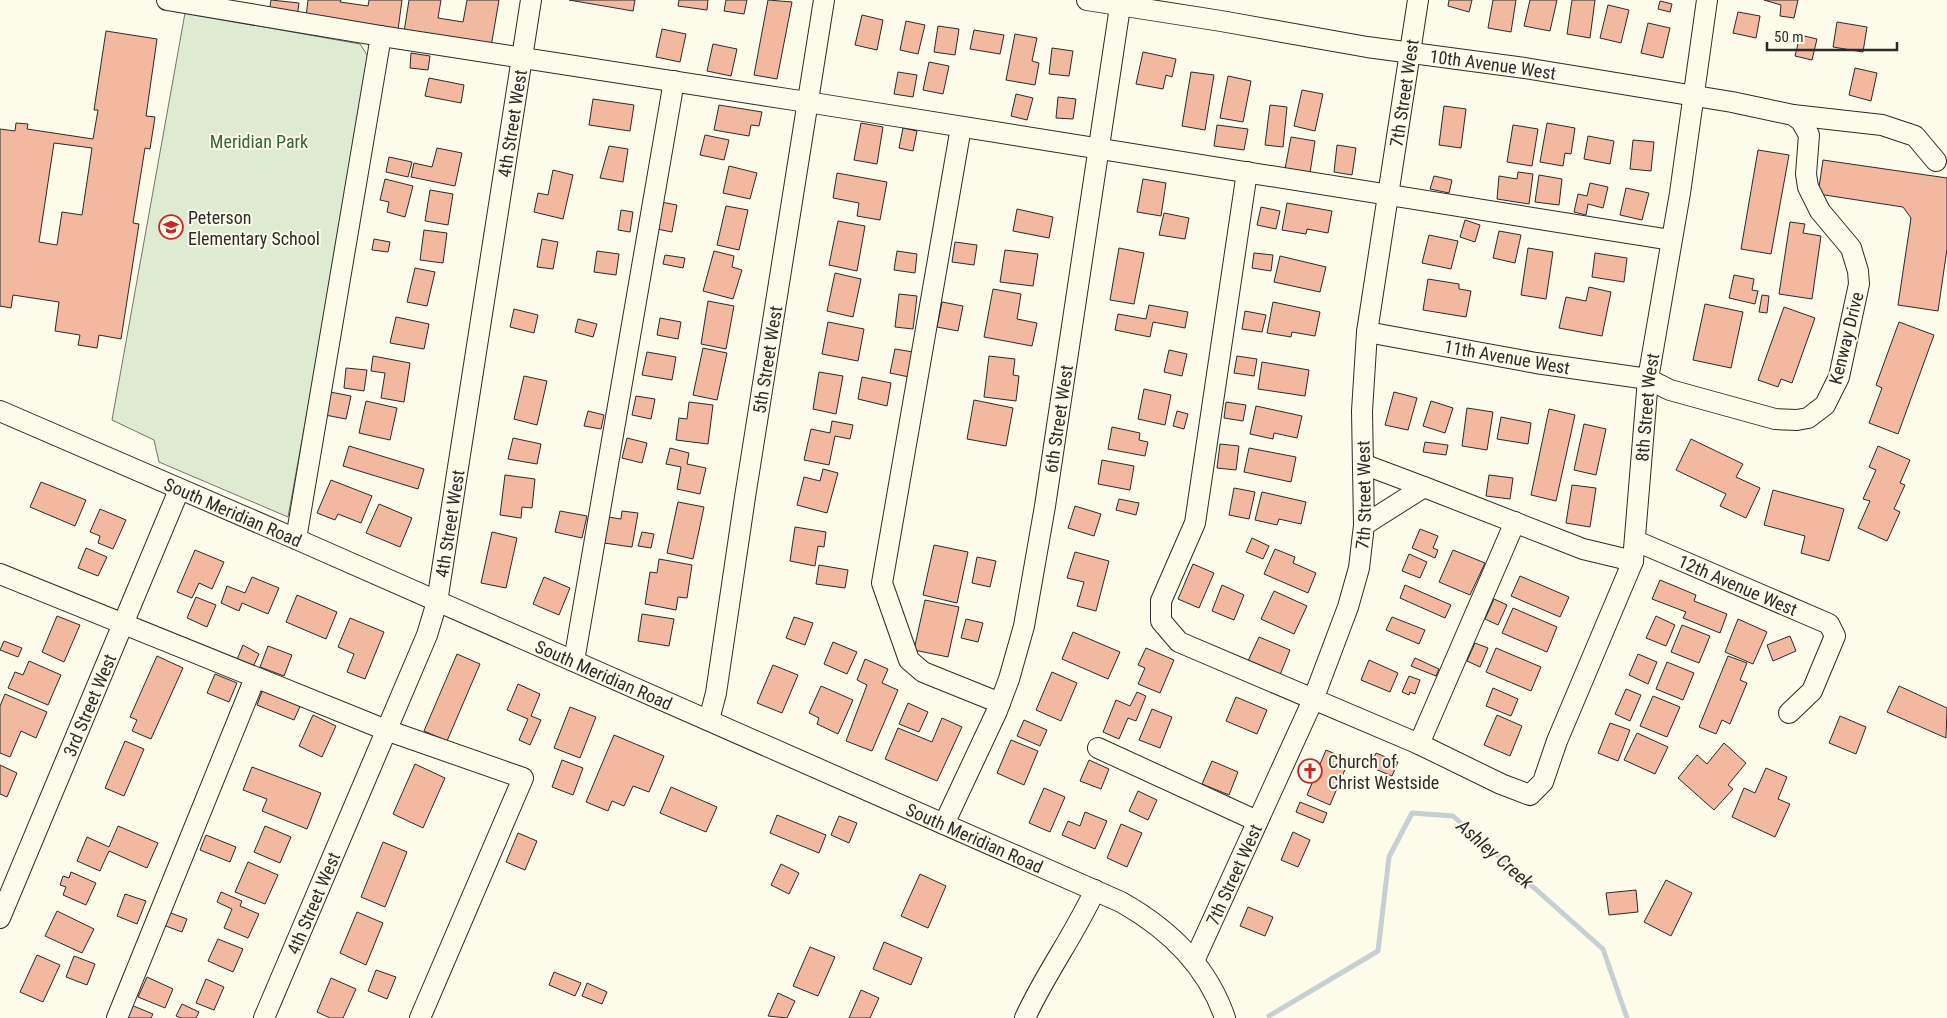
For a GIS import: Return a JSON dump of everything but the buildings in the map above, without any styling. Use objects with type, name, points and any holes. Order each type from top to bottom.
[{"type":"street","points":[[167,0],[235,6],[381,36],[1671,240]]},
{"type":"street","name":"4th Street West","points":[[264,1018],[427,635],[437,602],[531,0]]},
{"type":"street","name":"5th Street West","points":[[709,720],[716,693],[743,507],[824,0]]},
{"type":"street","name":"10th Avenue West","points":[[1087,0],[1121,3],[1409,53],[1525,68],[1787,113],[1882,125],[1915,136],[1936,161]]},
{"type":"street","name":"7th Street West","points":[[1194,961],[1313,700],[1348,607],[1359,568],[1364,525],[1362,412],[1367,332],[1418,0]]},
{"type":"street","name":"8th Street West","points":[[1419,744],[1501,784],[1530,795],[1543,782],[1557,741],[1634,551],[1648,379],[1707,0]]},
{"type":"street","name":"6th Street West","points":[[944,824],[1000,703],[1024,626],[1045,506],[1121,3]]},
{"type":"street","points":[[296,539],[381,36]]},
{"type":"street","points":[[574,662],[674,81]]},
{"type":"street","name":"Kenway Drive","points":[[1648,379],[1670,390],[1787,420],[1808,418],[1818,412],[1831,396],[1839,377],[1855,309],[1858,271],[1855,259],[1844,238],[1813,200],[1806,174],[1809,135],[1801,121],[1787,113]]},
{"type":"street","points":[[962,127],[882,583],[909,660],[924,672],[1000,703]]},
{"type":"street","points":[[1247,172],[1195,523],[1161,601],[1161,621],[1179,642],[1419,744],[1514,522]]},
{"type":"street","name":"11th Avenue West","points":[[1367,332],[1536,363],[1648,379]]},
{"type":"street","name":"South Meridian Road","points":[[0,411],[1096,890],[1141,913],[1160,926],[1194,961],[1212,987],[1225,1018]]},
{"type":"street","name":"12th Avenue West","points":[[1363,464],[1583,549],[1634,551],[1830,624],[1835,636],[1812,691],[1789,713]]},
{"type":"street","points":[[1364,525],[1424,487]]},
{"type":"street","name":"3rd Street West","points":[[0,918],[179,490]]},
{"type":"street","points":[[0,574],[124,622],[255,678],[386,730],[523,778],[420,1018]]},
{"type":"street","points":[[118,1018],[255,678]]},
{"type":"street","points":[[1098,748],[1257,821]]},
{"type":"street","points":[[1025,1018],[1034,998],[1096,890]]},
{"type":"green space","name":"Meridian Park","points":[[185,13],[360,44],[371,61],[288,517],[159,462],[154,440],[112,420]]},
{"type":"waterway","name":"Ashley Creek","points":[[1269,1016],[1378,951],[1389,857],[1412,813],[1453,816],[1603,949],[1627,1018]]},
{"type":"place","name":"Peterson Elementary School","points":[[171,227]]},
{"type":"place","name":"Church of Christ Westside","points":[[1310,771]]}]
